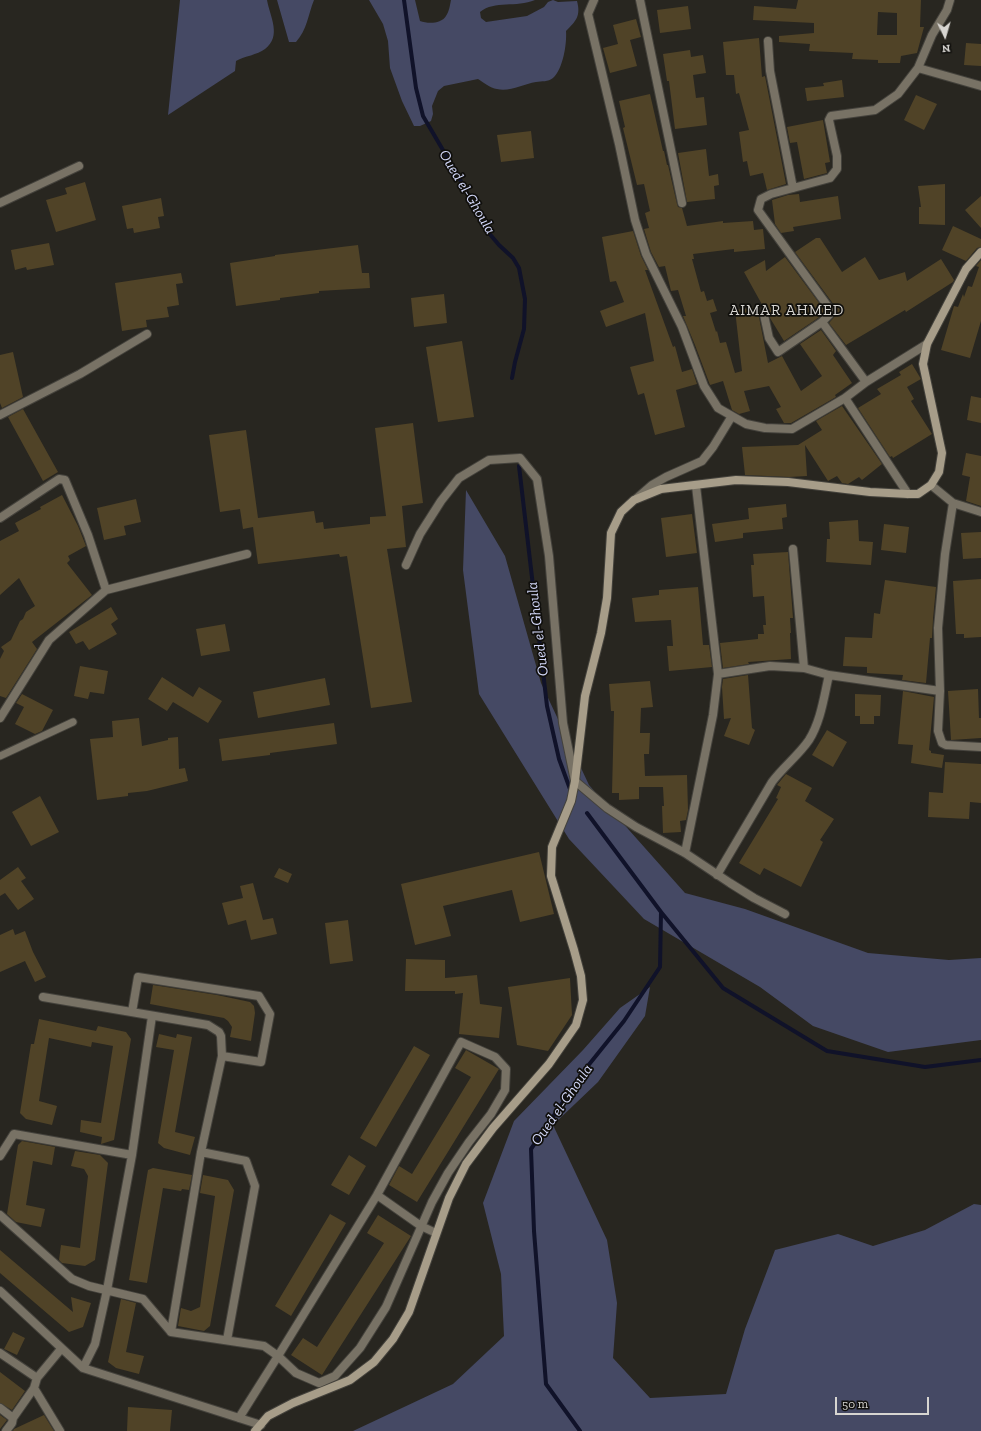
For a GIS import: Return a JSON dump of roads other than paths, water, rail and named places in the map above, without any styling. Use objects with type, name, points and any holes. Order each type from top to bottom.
[{"type":"main road","points":[[258,1428],[268,1416],[293,1402],[350,1380],[374,1362],[393,1339],[409,1312],[449,1198],[466,1164],[493,1128],[549,1064],[576,1024],[583,1000],[581,976],[551,876],[552,847],[570,801],[575,781],[585,696],[601,633],[607,598],[611,533],[621,512],[634,500],[660,490],[736,480],[788,482],[870,492],[908,494],[918,494],[931,485],[939,472],[942,453],[923,364],[927,344],[966,269],[981,252]]},
{"type":"street","points":[[594,0],[588,14],[635,220],[646,254],[682,328],[704,386],[718,408],[746,424],[765,428],[792,429],[844,398],[866,382],[927,344]]},
{"type":"street","points":[[640,0],[682,203]]},
{"type":"street","points":[[764,315],[769,338],[778,352],[822,322],[832,312],[758,210],[760,200],[771,194],[830,178],[837,169],[829,120],[831,116],[875,110],[898,94],[918,68],[932,35],[947,10],[950,0]]},
{"type":"street","points":[[768,41],[770,72],[793,188]]},
{"type":"street","points":[[918,68],[981,86]]},
{"type":"street","points":[[0,203],[79,166]]},
{"type":"street","points":[[822,322],[866,382]]},
{"type":"street","points":[[0,415],[80,374],[147,334]]},
{"type":"street","points":[[844,398],[908,494]]},
{"type":"street","points":[[634,500],[652,485],[702,461],[713,447],[732,416]]},
{"type":"street","points":[[406,565],[420,534],[441,501],[459,478],[489,460],[520,458],[537,479],[550,556],[562,723],[575,781],[607,808],[636,827],[685,853],[754,898],[785,914]]},
{"type":"street","points":[[0,518],[59,479],[65,480],[88,535],[106,590]]},
{"type":"street","points":[[931,485],[953,503],[981,512]]},
{"type":"street","points":[[685,853],[713,715],[718,674],[696,486]]},
{"type":"street","points":[[953,503],[945,554],[938,628],[940,692],[938,731],[942,742],[946,745],[981,747]]},
{"type":"street","points":[[793,549],[804,668]]},
{"type":"street","points":[[0,718],[48,640],[106,590],[247,554]]},
{"type":"street","points":[[718,674],[770,666],[804,668],[829,674],[940,692]]},
{"type":"street","points":[[717,875],[772,782],[809,740],[818,720],[829,674]]},
{"type":"street","points":[[132,1012],[138,977],[259,996],[270,1014],[261,1062],[222,1056]]},
{"type":"street","points":[[43,998],[208,1025],[219,1032],[221,1036],[222,1056],[201,1152],[171,1332]]},
{"type":"street","points":[[82,1368],[95,1344],[107,1290],[132,1155],[152,1016]]},
{"type":"street","points":[[0,1215],[72,1279],[89,1286],[143,1299],[171,1332],[264,1346],[278,1356],[296,1373],[319,1383],[335,1376],[360,1348],[386,1307],[432,1202],[448,1173],[469,1142],[492,1114],[505,1090],[506,1069],[495,1057],[461,1042],[377,1195],[278,1356],[239,1418]]},
{"type":"street","points":[[0,1156],[14,1134],[132,1155]]},
{"type":"street","points":[[201,1152],[246,1161],[255,1186],[227,1340]]},
{"type":"street","points":[[377,1195],[421,1226],[436,1233]]},
{"type":"street","points":[[0,1291],[82,1368],[239,1418],[258,1428]]},
{"type":"street","points":[[6,1431],[34,1388],[37,1378],[61,1349]]},
{"type":"street","points":[[0,1353],[37,1378]]},
{"type":"street","points":[[34,1388],[60,1431]]},
{"type":"street","points":[[0,1408],[13,1420],[15,1431]]},
{"type":"lane","points":[[0,756],[73,722]]},
{"type":"waterway","name":"Oued el-Ghoula","points":[[404,0],[416,88],[423,116],[457,174],[488,232],[513,258],[519,268],[525,299],[524,329],[512,378]]},
{"type":"waterway","name":"Oued el-Ghoula","points":[[519,466],[547,706],[559,759],[570,789]]},
{"type":"waterway","name":"Oued el-Ghoula","points":[[580,1431],[546,1384],[534,1231],[531,1149],[587,1067],[624,1021],[660,967],[661,912],[587,813]]},
{"type":"waterway","points":[[661,912],[723,988],[827,1051],[925,1067],[981,1060]]},
{"type":"district","name":"AIMAR AHMED","points":[[787,311]]}]
